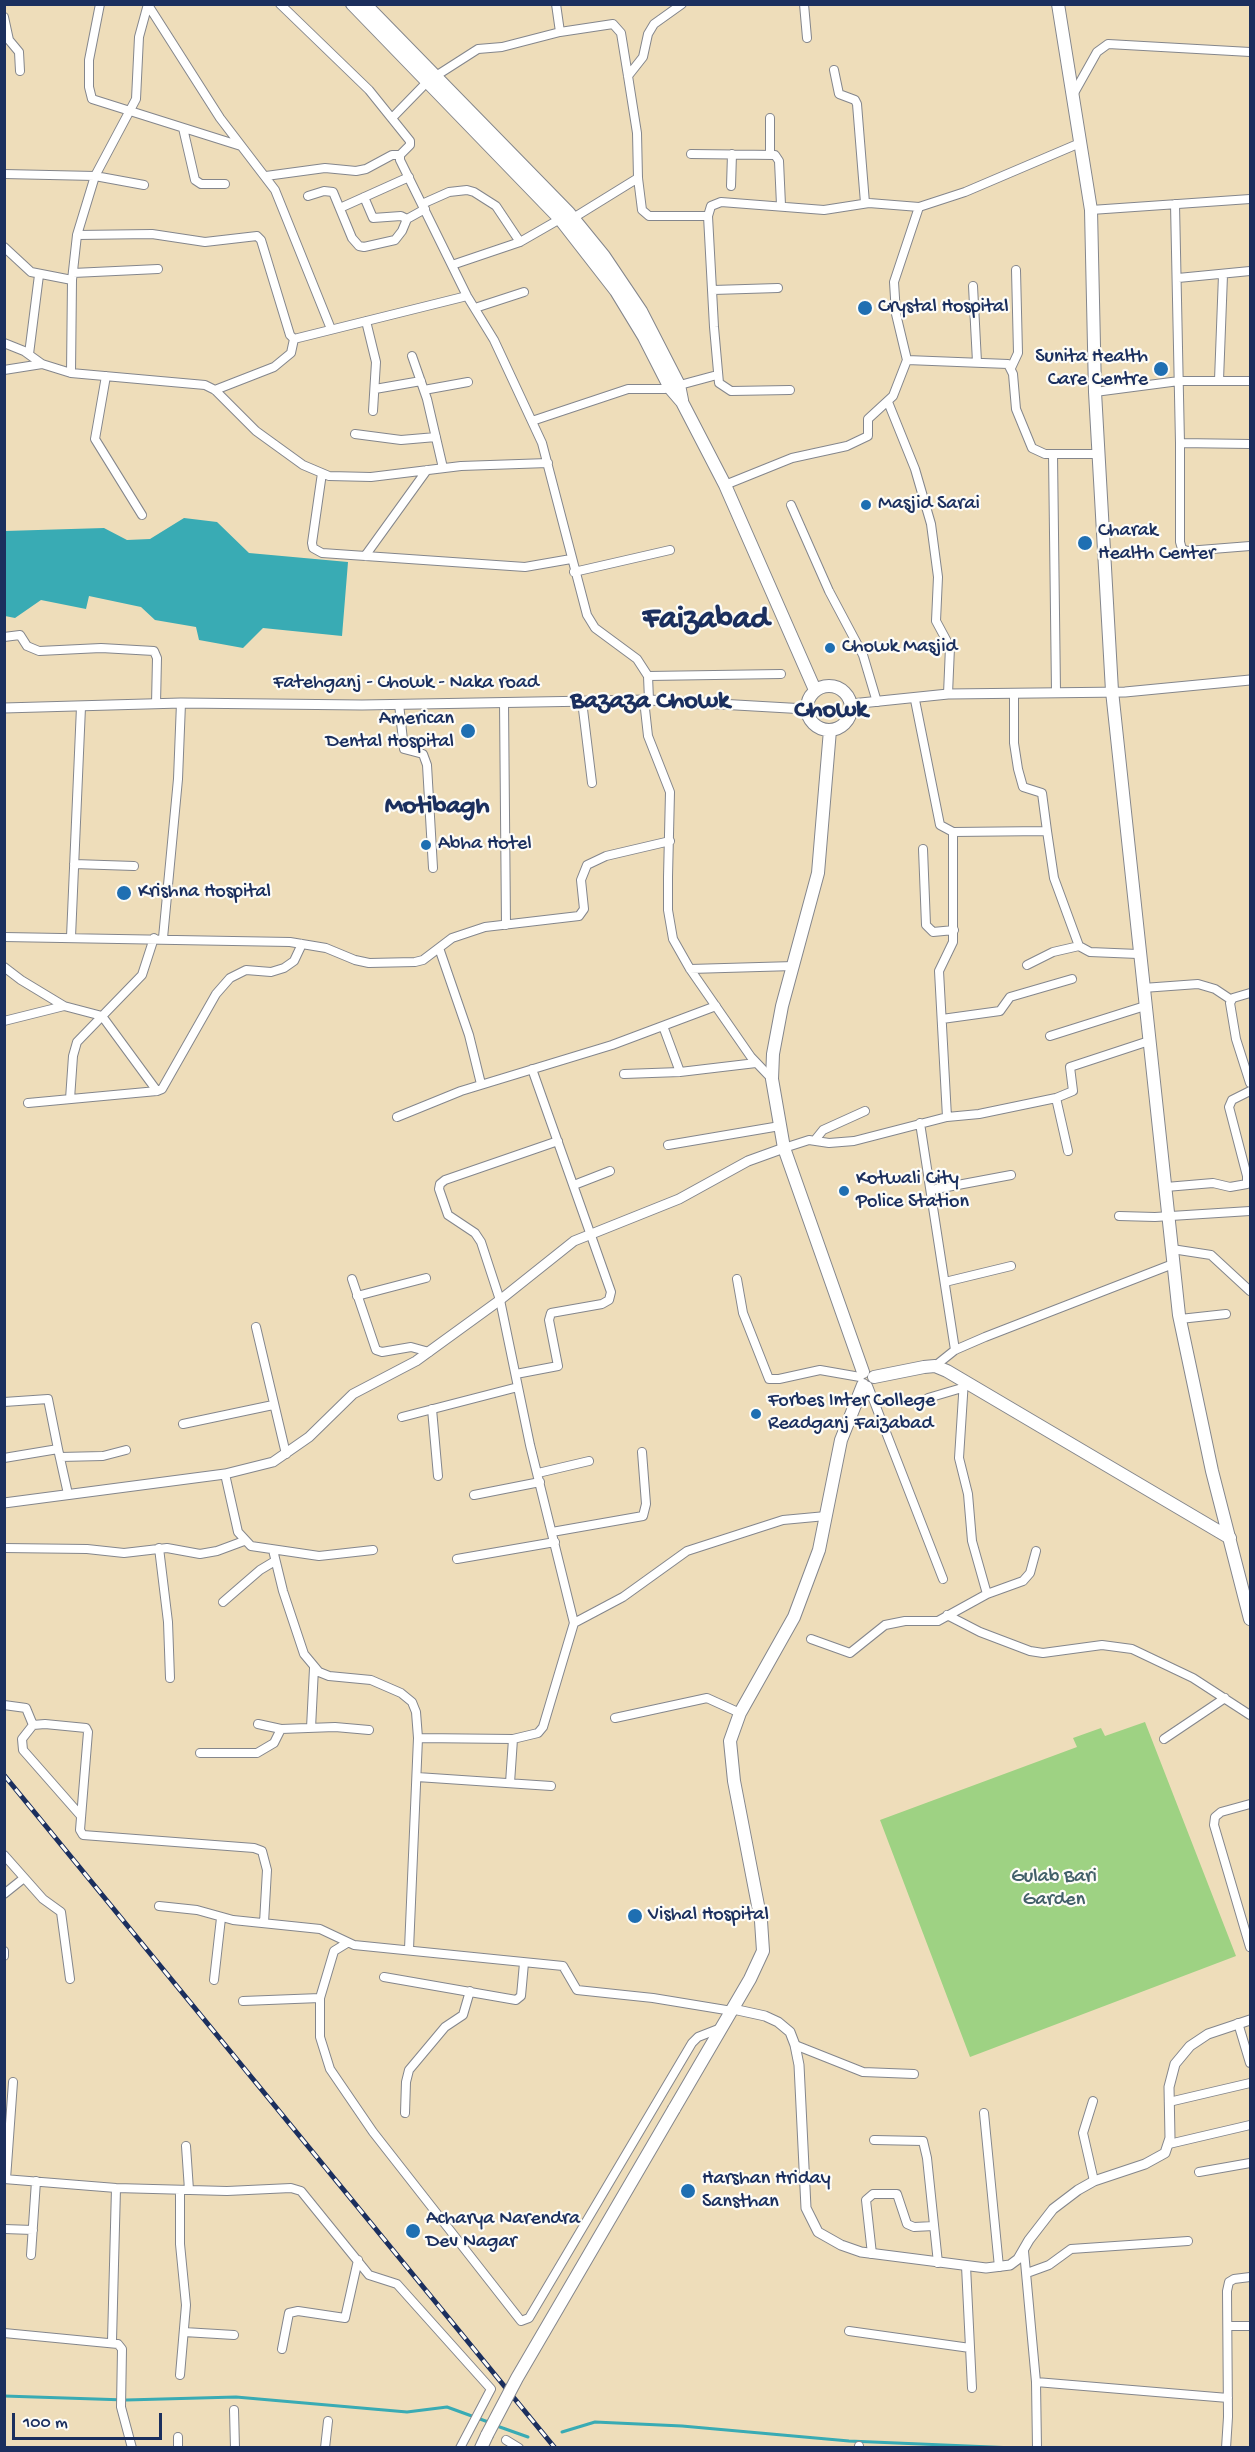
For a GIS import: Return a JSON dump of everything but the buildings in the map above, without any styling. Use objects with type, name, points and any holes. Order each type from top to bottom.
[{"type":"main road","points":[[352,4],[433,79]]},
{"type":"main road","points":[[365,4],[566,220],[604,256],[640,311],[674,386],[725,485],[815,690]]},
{"type":"main road","points":[[1058,4],[1091,210],[1095,392],[1112,692],[1138,954],[1173,1264],[1192,1383],[1230,1538],[1247,1591],[1251,1619]]},
{"type":"main road","points":[[830,685],[844,691],[851,704],[850,715],[845,724],[830,730],[814,725],[806,709],[810,695],[815,690],[830,685]]},
{"type":"main road","points":[[481,2448],[517,2378],[732,2010],[763,1951],[761,1921],[734,1781],[730,1741],[740,1713],[794,1617],[819,1550],[841,1440],[866,1379],[784,1149],[772,1079],[777,1029],[818,873],[830,730]]},
{"type":"main road","points":[[866,1379],[935,1366],[1230,1538]]},
{"type":"street","points":[[100,4],[89,60],[89,94],[92,99],[103,105],[130,111],[242,146]]},
{"type":"street","points":[[556,4],[560,32]]},
{"type":"street","points":[[628,75],[643,57],[648,34],[654,24],[682,4]]},
{"type":"street","points":[[804,4],[807,38]]},
{"type":"street","points":[[71,373],[73,276],[77,235],[95,176],[136,99],[139,37],[148,5]]},
{"type":"street","points":[[148,5],[220,118],[275,190],[331,329]]},
{"type":"street","points":[[266,176],[325,168],[356,171],[375,165],[392,155],[400,155],[410,145],[410,141],[393,117],[285,6]]},
{"type":"street","points":[[4,17],[9,40],[19,52],[20,71]]},
{"type":"street","points":[[393,117],[433,79],[478,49],[502,47],[560,32],[608,24],[618,27],[637,133],[638,178],[645,214],[708,216]]},
{"type":"street","points":[[1074,93],[1098,52],[1108,44],[1251,52]]},
{"type":"street","points":[[834,70],[839,94],[855,100],[857,104],[865,203]]},
{"type":"street","points":[[770,118],[770,154]]},
{"type":"street","points":[[183,128],[195,180],[201,184],[225,184]]},
{"type":"street","points":[[790,390],[731,392],[719,383],[708,216],[711,206],[721,202],[824,210],[865,203],[892,203],[919,207],[965,192],[1080,143]]},
{"type":"street","points":[[691,154],[770,154],[778,156],[781,205]]},
{"type":"street","points":[[731,186],[732,154]]},
{"type":"street","points":[[400,155],[467,296],[532,421],[548,463],[574,572],[590,623],[637,659],[648,676],[648,736],[670,792],[668,877],[670,928],[678,950],[756,1062],[772,1079]]},
{"type":"street","points":[[4,174],[95,176],[144,185]]},
{"type":"street","points":[[340,208],[409,177]]},
{"type":"street","points":[[452,265],[520,242],[566,220],[638,178]]},
{"type":"street","points":[[308,196],[330,190],[333,192],[352,238],[359,246],[364,247],[394,240],[402,231],[407,219],[423,206],[449,192],[466,190],[474,192],[496,206],[520,242]]},
{"type":"street","points":[[364,197],[373,218],[401,216],[407,219]]},
{"type":"street","points":[[1091,210],[1251,199]]},
{"type":"street","points":[[1175,204],[1178,279],[1180,542],[1182,549],[1187,551],[1251,546]]},
{"type":"street","points":[[725,485],[792,458],[864,439],[869,433],[868,419],[888,402],[907,360],[896,314],[894,282],[919,207]]},
{"type":"street","points":[[77,235],[152,234],[205,242],[257,236],[261,240],[290,335],[294,339]]},
{"type":"street","points":[[4,247],[25,268],[39,275],[73,276],[158,269]]},
{"type":"street","points":[[1016,270],[1018,353],[1011,368],[1016,409],[1032,448],[1037,453],[1098,454]]},
{"type":"street","points":[[1178,279],[1251,271]]},
{"type":"street","points":[[29,354],[39,275]]},
{"type":"street","points":[[1219,380],[1223,275]]},
{"type":"street","points":[[973,286],[977,362]]},
{"type":"street","points":[[713,290],[778,288]]},
{"type":"street","points":[[475,308],[524,292]]},
{"type":"street","points":[[294,339],[467,296]]},
{"type":"street","points":[[366,321],[375,350],[373,411]]},
{"type":"street","points":[[215,390],[274,367],[291,353],[294,339]]},
{"type":"street","points":[[4,343],[29,354],[42,364],[71,373],[205,386],[215,390],[256,431],[303,465],[322,473],[345,478],[371,477],[443,468],[548,463]]},
{"type":"street","points":[[412,356],[424,390],[443,468]]},
{"type":"street","points":[[907,360],[1002,362],[1011,368]]},
{"type":"street","points":[[4,370],[42,364]]},
{"type":"street","points":[[532,421],[628,389],[642,387],[657,391],[717,375]]},
{"type":"street","points":[[106,376],[95,439],[142,515]]},
{"type":"street","points":[[375,389],[421,381]]},
{"type":"street","points":[[1095,392],[1179,381],[1251,381]]},
{"type":"street","points":[[424,390],[468,382]]},
{"type":"street","points":[[888,402],[915,469],[931,524],[938,577],[936,621],[950,647],[948,694]]},
{"type":"street","points":[[355,434],[392,440],[436,437]]},
{"type":"street","points":[[1180,443],[1251,444]]},
{"type":"street","points":[[1053,454],[1056,692]]},
{"type":"street","points":[[365,556],[427,470]]},
{"type":"street","points":[[322,473],[313,529],[313,548],[322,553],[532,567],[571,558]]},
{"type":"street","points":[[791,505],[829,591],[863,655],[877,702]]},
{"type":"street","points":[[574,572],[670,550]]},
{"type":"street","points":[[4,637],[20,635],[27,646],[39,651],[101,648],[154,651],[158,658],[156,704]]},
{"type":"street","points":[[648,676],[781,674]]},
{"type":"street","points":[[851,704],[915,700],[948,694],[1112,692],[1251,680]]},
{"type":"street","points":[[1014,694],[1014,744],[1018,769],[1023,787],[1042,793],[1054,878],[1079,946],[1090,952],[1138,954]]},
{"type":"street","name":"Fatehganj - Chowk - Naka road","points":[[4,708],[156,704],[399,704],[647,700],[806,709]]},
{"type":"street","points":[[915,700],[937,816],[944,829],[953,832],[1047,831]]},
{"type":"street","points":[[582,701],[592,783]]},
{"type":"street","points":[[504,702],[506,925]]},
{"type":"street","points":[[163,938],[178,779],[181,704]]},
{"type":"street","points":[[399,704],[404,749],[423,754],[427,765],[433,868]]},
{"type":"street","points":[[71,937],[81,707]]},
{"type":"street","points":[[947,1117],[939,971],[941,964],[951,951],[954,930],[953,832]]},
{"type":"street","points":[[4,937],[163,938],[302,944],[326,948],[355,960],[377,963],[415,962],[466,933],[506,925],[579,916],[584,909],[581,880],[586,865],[606,856],[670,841]]},
{"type":"street","points":[[923,849],[926,925],[933,932],[954,930]]},
{"type":"street","points":[[74,864],[134,866]]},
{"type":"street","points":[[70,1098],[74,1049],[81,1037],[142,975],[154,938]]},
{"type":"street","points":[[28,1102],[157,1091],[167,1083],[216,994],[230,978],[246,970],[271,972],[284,968],[294,961],[302,944]]},
{"type":"street","points":[[1027,965],[1053,952],[1079,946]]},
{"type":"street","points":[[439,948],[469,1035],[481,1084]]},
{"type":"street","points":[[690,969],[749,965],[794,966]]},
{"type":"street","points":[[4,966],[21,980],[64,1006],[102,1016],[157,1091]]},
{"type":"street","points":[[942,1019],[1000,1011],[1010,997],[1072,979]]},
{"type":"street","points":[[1143,988],[1198,984],[1215,989],[1230,999],[1234,1031],[1251,1083]]},
{"type":"street","points":[[1230,999],[1251,993]]},
{"type":"street","points":[[4,1021],[64,1006]]},
{"type":"street","points":[[397,1117],[481,1084],[663,1026],[716,1006]]},
{"type":"street","points":[[1050,1036],[1145,1006]]},
{"type":"street","points":[[663,1026],[680,1072]]},
{"type":"street","points":[[4,1503],[225,1474],[262,1466],[286,1454],[309,1437],[353,1394],[368,1384],[407,1367],[500,1300],[566,1246],[592,1232],[679,1199],[748,1161],[815,1140],[829,1143],[854,1141],[947,1117],[979,1114],[1056,1098],[1073,1091],[1070,1067],[1149,1041]]},
{"type":"street","points":[[624,1074],[680,1072],[756,1062]]},
{"type":"street","points":[[516,1374],[558,1366],[549,1320],[551,1313],[603,1304],[609,1300],[609,1282],[532,1069]]},
{"type":"street","points":[[1166,1187],[1213,1183],[1230,1187],[1247,1184],[1247,1176],[1229,1107],[1232,1100],[1251,1091]]},
{"type":"street","points":[[1056,1098],[1068,1151]]},
{"type":"street","points":[[815,1140],[824,1130],[865,1111]]},
{"type":"street","points":[[920,1123],[955,1350]]},
{"type":"street","points":[[669,1146],[780,1126]]},
{"type":"street","points":[[418,1738],[513,1739],[538,1733],[543,1727],[574,1623],[537,1473],[500,1300],[481,1242],[475,1233],[448,1215],[440,1184],[558,1141]]},
{"type":"street","points":[[574,1185],[610,1171]]},
{"type":"street","points":[[931,1190],[1011,1175]]},
{"type":"street","points":[[1119,1216],[1169,1216],[1251,1210]]},
{"type":"street","points":[[1172,1249],[1211,1255],[1251,1291]]},
{"type":"street","points":[[935,1366],[955,1350],[1173,1264]]},
{"type":"street","points":[[945,1282],[1011,1266]]},
{"type":"street","points":[[357,1296],[426,1278]]},
{"type":"street","points":[[352,1279],[376,1350],[382,1352],[411,1347],[429,1352]]},
{"type":"street","points":[[737,1279],[743,1313],[769,1378],[779,1379],[820,1370],[866,1379],[943,1579]]},
{"type":"street","points":[[1180,1319],[1226,1314]]},
{"type":"street","points":[[256,1327],[286,1454]]},
{"type":"street","points":[[928,1398],[963,1384],[959,1458],[970,1506],[972,1541],[987,1594]]},
{"type":"street","points":[[402,1417],[518,1387]]},
{"type":"street","points":[[4,1402],[48,1399],[68,1494]]},
{"type":"street","points":[[183,1424],[273,1405]]},
{"type":"street","points":[[432,1409],[438,1476]]},
{"type":"street","points":[[4,1458],[59,1453],[103,1456],[126,1450]]},
{"type":"street","points":[[552,1532],[643,1516],[646,1504],[642,1452]]},
{"type":"street","points":[[537,1473],[589,1461]]},
{"type":"street","points":[[225,1474],[238,1532],[243,1541],[251,1546],[333,1556],[374,1550]]},
{"type":"street","points":[[474,1494],[540,1482]]},
{"type":"street","points":[[574,1623],[631,1592],[687,1551],[783,1520],[826,1516]]},
{"type":"street","points":[[4,1548],[87,1549],[124,1553],[159,1548],[208,1553],[243,1541]]},
{"type":"street","points":[[457,1559],[555,1542]]},
{"type":"street","points":[[159,1548],[168,1622],[170,1678]]},
{"type":"street","points":[[273,1550],[304,1654],[314,1668],[328,1676],[371,1680],[401,1692],[412,1702],[416,1712],[418,1738],[410,1949]]},
{"type":"street","points":[[811,1639],[850,1653],[885,1625],[905,1621],[932,1622],[1027,1577],[1036,1551]]},
{"type":"street","points":[[223,1602],[260,1570],[275,1561]]},
{"type":"street","points":[[947,1615],[1008,1644],[1029,1651],[1043,1653],[1102,1645],[1132,1649],[1165,1662],[1251,1715]]},
{"type":"street","points":[[311,1728],[314,1668]]},
{"type":"street","points":[[615,1718],[707,1698],[740,1713]]},
{"type":"street","points":[[1164,1739],[1225,1698]]},
{"type":"street","points":[[4,1705],[26,1708],[33,1725]]},
{"type":"street","points":[[258,1724],[280,1729],[369,1730]]},
{"type":"street","points":[[81,1816],[23,1750],[22,1739],[33,1725],[86,1728],[81,1816],[80,1830],[83,1835],[254,1848],[262,1851],[267,1870],[264,1923]]},
{"type":"street","points":[[200,1753],[257,1753],[274,1743],[280,1729]]},
{"type":"street","points":[[510,1783],[513,1739]]},
{"type":"street","points":[[417,1777],[551,1786]]},
{"type":"street","points":[[1251,1804],[1221,1812],[1215,1817],[1214,1825],[1251,1947]]},
{"type":"street","points":[[4,1855],[43,1899],[61,1912],[70,1979]]},
{"type":"street","points":[[4,1894],[24,1878]]},
{"type":"street","points":[[159,1906],[197,1910],[221,1918],[327,1930],[347,1943],[563,1966],[577,1990],[653,1998],[765,2016],[778,2022],[790,2032],[795,2045],[799,2065],[805,2201],[810,2220],[818,2232],[828,2239],[872,2254],[966,2266],[1010,2265],[1053,2209],[1095,2181],[1145,2164],[1165,2153],[1169,2144],[1170,2076],[1183,2054],[1208,2034],[1251,2020]]},
{"type":"street","points":[[214,1980],[221,1918]]},
{"type":"street","points":[[347,1943],[334,1951],[320,1998],[320,2037],[330,2070],[387,2150],[521,2321],[526,2322],[692,2043],[698,2037],[722,2027]]},
{"type":"street","points":[[384,1977],[520,2000],[524,1963]]},
{"type":"street","points":[[405,2113],[406,2082],[409,2070],[445,2027],[463,2015],[470,1991]]},
{"type":"street","points":[[243,2001],[320,1998]]},
{"type":"street","points":[[1238,2023],[1248,2044],[1251,2062]]},
{"type":"street","points":[[795,2045],[863,2073],[914,2074]]},
{"type":"street","points":[[13,2082],[5,2179],[116,2188],[184,2190],[291,2188],[301,2191],[369,2275],[398,2284],[491,2389],[460,2448]]},
{"type":"street","points":[[1169,2102],[1251,2083]]},
{"type":"street","points":[[1093,2101],[1083,2133],[1095,2181]]},
{"type":"street","points":[[984,2113],[999,2267]]},
{"type":"street","points":[[1169,2144],[1251,2124]]},
{"type":"street","points":[[874,2140],[922,2142],[927,2158],[938,2263]]},
{"type":"street","points":[[180,2375],[186,2305],[180,2244],[186,2146]]},
{"type":"street","points":[[1199,2172],[1251,2163]]},
{"type":"street","points":[[31,2255],[36,2181]]},
{"type":"street","points":[[112,2342],[116,2188]]},
{"type":"street","points":[[872,2254],[867,2200],[873,2194],[897,2194],[907,2224],[914,2227],[934,2226]]},
{"type":"street","points":[[4,2229],[33,2230]]},
{"type":"street","points":[[1027,2273],[1049,2265],[1071,2249],[1188,2241]]},
{"type":"street","points":[[1023,2251],[1027,2273],[1036,2382],[1037,2448]]},
{"type":"street","points":[[282,2349],[290,2313],[298,2311],[345,2318],[358,2260]]},
{"type":"street","points":[[966,2266],[972,2388]]},
{"type":"street","points":[[1226,2448],[1229,2282],[1234,2279],[1251,2277]]},
{"type":"street","points":[[1228,2326],[1251,2326]]},
{"type":"street","points":[[849,2331],[970,2348]]},
{"type":"street","points":[[184,2332],[234,2335]]},
{"type":"street","points":[[4,2333],[112,2342],[122,2349],[121,2407],[132,2448]]},
{"type":"street","points":[[1036,2382],[1228,2398]]},
{"type":"street","points":[[234,2410],[235,2448]]},
{"type":"street","points":[[325,2448],[328,2421]]},
{"type":"street","points":[[178,2437],[178,2448]]},
{"type":"street","points":[[506,2440],[519,2448]]},
{"type":"green space","name":"Gulab Bari Garden","points":[[1145,1722],[1236,1956],[970,2057],[880,1820],[1077,1747],[1073,1738],[1101,1728],[1105,1736]]},
{"type":"water","points":[[184,518],[217,522],[249,553],[348,562],[342,636],[263,628],[243,648],[199,640],[196,627],[155,620],[141,607],[89,596],[86,609],[41,600],[15,618],[5,616],[5,531],[104,528],[127,540],[150,539]]},
{"type":"waterway","points":[[4,2396],[126,2400],[236,2397],[407,2412],[447,2407],[491,2423]]},
{"type":"waterway","points":[[562,2432],[595,2422],[682,2426],[849,2441],[1015,2448]]},
{"type":"waterway","points":[[497,2426],[528,2437]]},
{"type":"railway","points":[[4,1775],[555,2448]]},
{"type":"place","name":"Crystal Hospital","points":[[865,308]]},
{"type":"place","name":"Sunita Health Care Centre","points":[[1161,369]]},
{"type":"place","name":"Masjid Sarai","points":[[866,505]]},
{"type":"place","name":"Charak Health Center","points":[[1085,543]]},
{"type":"place","name":"Chowk Masjid","points":[[830,648]]},
{"type":"place","name":"American Dental Hospital","points":[[468,731]]},
{"type":"place","name":"Abha Hotel","points":[[426,845]]},
{"type":"place","name":"Krishna Hospital","points":[[124,893]]},
{"type":"place","name":"Kotwali City Police Station","points":[[844,1191]]},
{"type":"place","name":"Forbes Inter College Readganj Faizabad","points":[[756,1414]]},
{"type":"place","name":"Vishal Hospital","points":[[635,1916]]},
{"type":"place","name":"Harshan Hriday Sansthan","points":[[688,2191]]},
{"type":"place","name":"Acharya Narendra Dev Nagar","points":[[413,2231]]},
{"type":"district","name":"Faizabad","points":[[706,621]]},
{"type":"district","name":"Bazaza Chowk","points":[[650,703]]},
{"type":"district","name":"Chowk","points":[[831,712]]},
{"type":"district","name":"Motibagh","points":[[437,808]]}]
